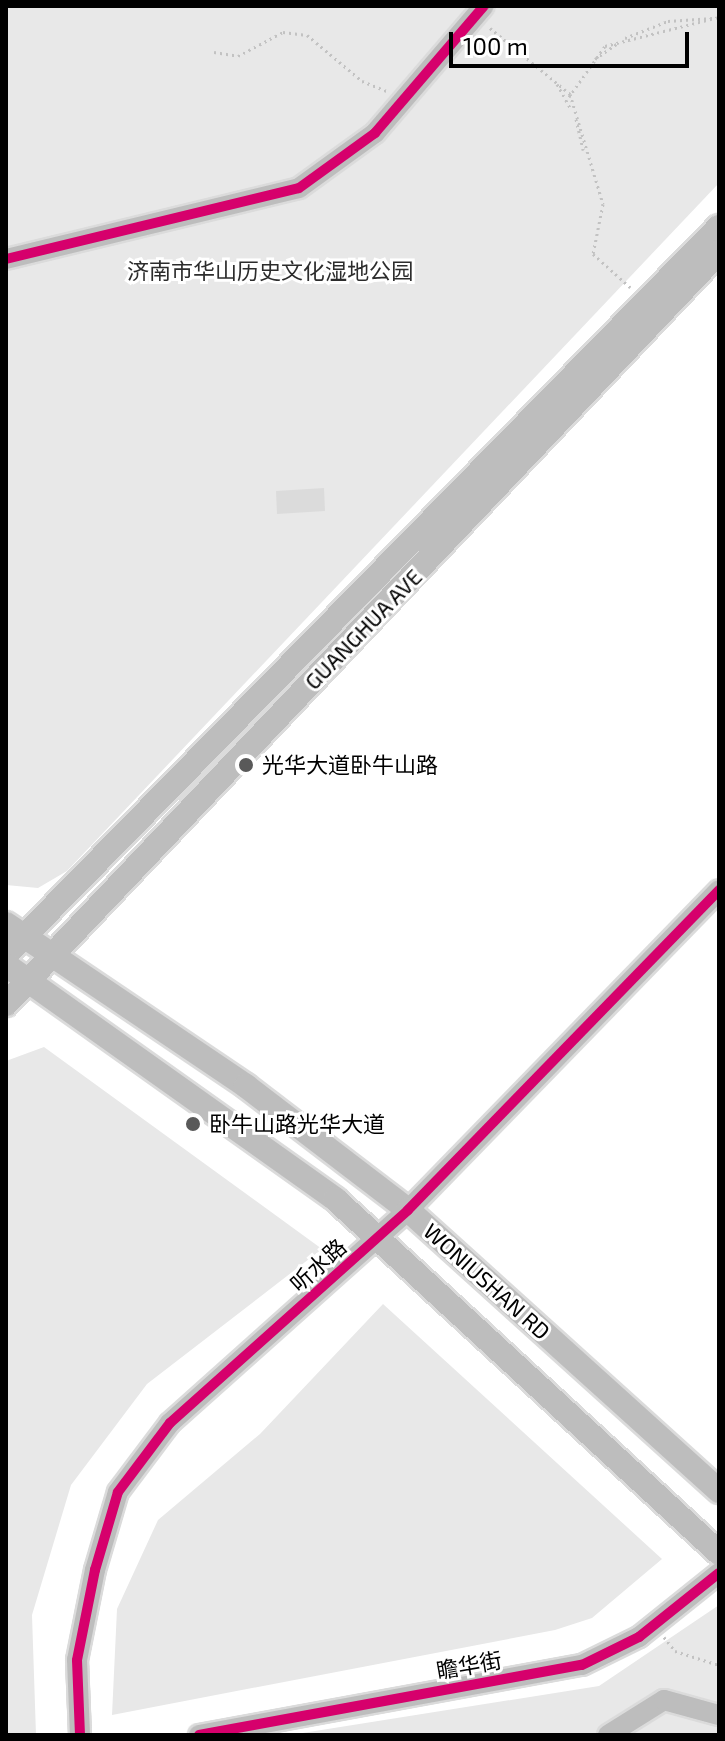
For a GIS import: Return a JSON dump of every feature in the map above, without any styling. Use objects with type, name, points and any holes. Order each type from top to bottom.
[{"type":"main road","name":"GUANGHUA AVE","points":[[6,1004],[714,254],[719,227]]},
{"type":"main road","name":"GUANGHUA AVE","points":[[6,955],[15,930],[714,254]]},
{"type":"main road","name":"WONIUSHAN RD","points":[[15,930],[55,954],[408,1210],[719,1491]]},
{"type":"main road","points":[[6,965],[205,1101],[379,1238],[719,1553]]},
{"type":"street","points":[[6,259],[299,188],[340,164],[410,98],[480,16]]},
{"type":"street","name":"听水路","points":[[80,1735],[77,1660],[118,1492],[170,1423],[408,1210],[719,890]]},
{"type":"street","name":"瞻华街","points":[[199,1735],[582,1665],[653,1625],[719,1573]]},
{"type":"street","points":[[608,1735],[664,1700],[719,1715]]},
{"type":"path","points":[[480,16],[527,52],[570,94],[603,204],[593,254],[630,287]]},
{"type":"path","points":[[480,16],[549,70],[581,128],[586,174]]},
{"type":"path","points":[[570,94],[591,62],[631,34],[668,21],[719,18]]},
{"type":"path","points":[[567,100],[605,46],[719,18]]},
{"type":"path","points":[[214,52],[238,56],[283,32],[307,35],[362,81],[410,98]]},
{"type":"path","points":[[653,1625],[675,1651],[719,1665]]},
{"type":"path","points":[[459,1735],[497,1735]]},
{"type":"green space","name":"济南市华山历史文化湿地公园","points":[[6,6],[719,6],[719,183],[67,871],[38,888],[6,885]]},
{"type":"green space","points":[[44,1047],[322,1249],[147,1384],[71,1485],[32,1615],[36,1735],[6,1735],[6,1061]]},
{"type":"green space","points":[[383,1304],[662,1559],[592,1618],[555,1630],[112,1715],[117,1609],[158,1520],[260,1434]]},
{"type":"green space","points":[[719,1605],[719,1735],[290,1735],[599,1686]]},
{"type":"building","points":[[324,488],[325,511],[277,514],[276,491]]},
{"type":"cycle path","points":[[6,259],[299,188],[375,133],[484,6]]},
{"type":"cycle path","points":[[80,1735],[77,1660],[95,1570],[118,1492],[170,1423],[408,1210],[719,890]]},
{"type":"cycle path","points":[[199,1735],[582,1665],[639,1637],[719,1573]]},
{"type":"place","name":"光华大道卧牛山路","points":[[246,765]]},
{"type":"place","name":"卧牛山路光华大道","points":[[193,1124]]}]
